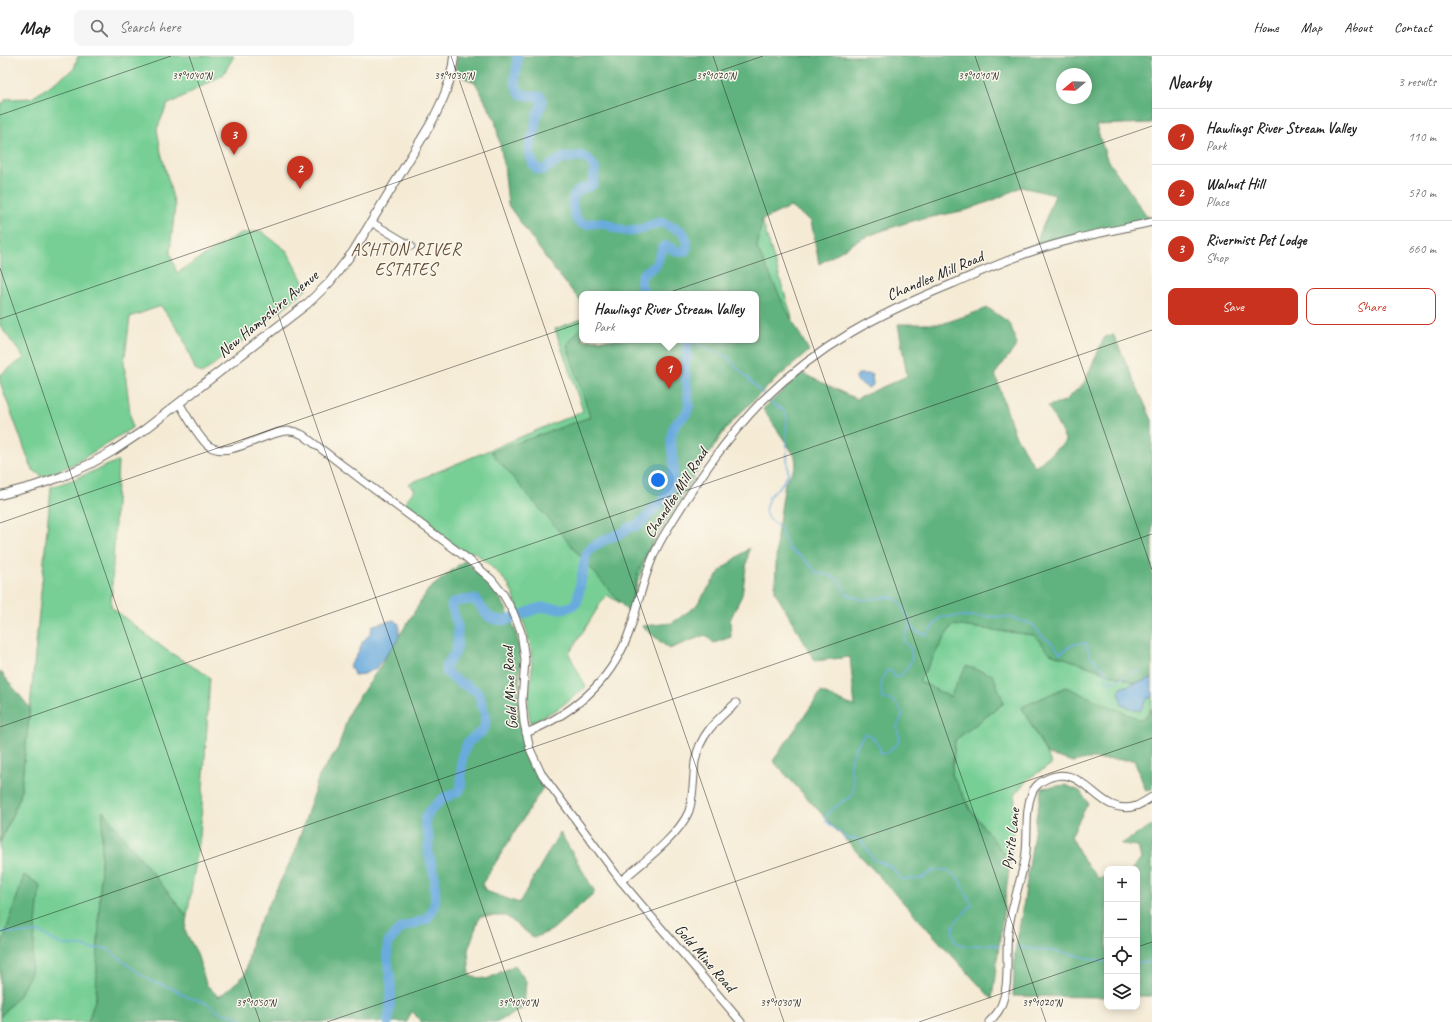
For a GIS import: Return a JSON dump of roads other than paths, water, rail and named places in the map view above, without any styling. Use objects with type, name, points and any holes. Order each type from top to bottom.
[{"type":"main road","name":"New Hampshire Avenue","points":[[0,495],[52,481],[90,464],[126,443],[285,321],[329,283],[371,222],[435,116],[448,86],[454,56]]},
{"type":"street","points":[[371,222],[411,246]]},
{"type":"street","name":"Chandlee Mill Road","points":[[526,733],[550,722],[573,708],[593,690],[608,672],[620,653],[628,635],[648,568],[661,541],[699,480],[720,450],[762,401],[803,365],[832,344],[869,321],[899,306],[1033,251],[1081,238],[1152,222]]},
{"type":"street","name":"Gold Mine Road","points":[[179,403],[204,440],[209,446],[217,449],[232,448],[285,431],[295,431],[304,435],[365,483],[468,559],[492,580],[503,594],[519,625],[524,651],[522,701],[526,733],[530,749],[541,773],[621,881],[741,1022]]},
{"type":"street","points":[[621,881],[665,843],[683,823],[692,798],[695,761],[700,743],[705,733],[712,725],[736,703]]},
{"type":"street","name":"Pyrite Lane","points":[[989,1022],[1000,1008],[1005,990],[1009,924],[1025,858],[1028,837],[1028,809],[1032,793],[1039,783],[1051,776],[1065,774],[1081,782],[1099,798],[1111,805],[1121,807],[1135,806],[1152,798]]},
{"type":"water","points":[[858,374],[872,374],[873,385],[868,388],[857,381],[856,377]]},
{"type":"water","points":[[394,620],[399,624],[399,635],[397,641],[376,668],[364,674],[354,675],[352,669],[349,667],[356,657],[363,641],[370,634],[373,625]]},
{"type":"water","points":[[1152,678],[1152,697],[1148,698],[1140,711],[1122,705],[1119,693],[1121,688]]},
{"type":"waterway","points":[[517,56],[515,78],[520,94],[541,97],[542,100],[542,104],[536,117],[535,130],[530,143],[530,155],[537,169],[543,170],[563,158],[581,156],[588,159],[595,168],[593,184],[574,194],[572,202],[576,218],[579,222],[582,224],[604,223],[624,231],[639,230],[660,222],[681,231],[684,234],[687,244],[686,250],[683,252],[678,252],[666,246],[663,247],[656,265],[642,276],[641,282],[643,291]]},
{"type":"waterway","points":[[388,1022],[391,994],[387,956],[388,943],[401,928],[427,919],[435,902],[435,878],[428,851],[429,839],[425,824],[426,817],[442,799],[459,791],[461,787],[462,756],[468,742],[485,727],[485,714],[479,695],[476,691],[454,679],[447,673],[446,666],[457,648],[458,630],[452,604],[459,601],[475,599],[488,616],[494,619],[505,620],[544,607],[568,608],[577,602],[586,555],[591,548],[604,540],[624,532],[628,528],[638,525],[666,497],[670,489],[674,468],[671,442],[672,432],[675,425],[686,414],[689,406],[685,371],[687,343]]},
{"type":"waterway","points":[[699,343],[699,345],[726,356],[765,396]]},
{"type":"waterway","points":[[767,399],[783,410],[787,418],[786,435],[788,474],[782,484],[769,497],[765,510],[767,517],[780,528],[789,549],[803,558],[817,573],[831,576],[839,580],[847,594],[864,600],[886,597],[894,598],[900,602],[911,622],[911,626],[904,639],[904,642],[911,649],[912,657],[910,664],[900,677],[895,677],[891,671],[887,670],[883,676],[882,684],[883,699],[890,700],[895,703],[903,714],[897,727],[900,741],[887,753],[880,753],[880,748],[872,737],[865,733],[857,745],[850,762],[854,787],[852,796],[840,803],[827,815],[825,819],[846,839],[855,838],[863,843],[873,859],[890,866],[902,879],[920,879],[935,870],[948,870],[958,878],[972,904],[954,925],[953,935],[956,943],[966,946],[992,944],[999,946]]},
{"type":"waterway","points":[[912,627],[915,631],[926,635],[941,617],[1009,617],[1032,624],[1060,653],[1074,644],[1086,643],[1090,656],[1107,673],[1106,678],[1108,682],[1121,679],[1134,672],[1142,672]]},
{"type":"waterway","points":[[0,931],[10,933],[40,932],[61,945],[83,946],[91,949],[106,948],[152,982],[172,988],[187,997],[206,1003],[220,1013],[233,1015],[246,1022]]},
{"type":"waterway","points":[[1017,947],[1060,952],[1104,961]]},
{"type":"waterway","points":[[1140,963],[1152,962]]},
{"type":"place","name":"Rivermist Pet Lodge","points":[[234,155]]},
{"type":"place","name":"Walnut Hill","points":[[300,189]]},
{"type":"place","name":"Hawlings River Stream Valley","points":[[669,389]]},
{"type":"district","name":"ASHTON RIVER ESTATES","points":[[406,259]]}]
